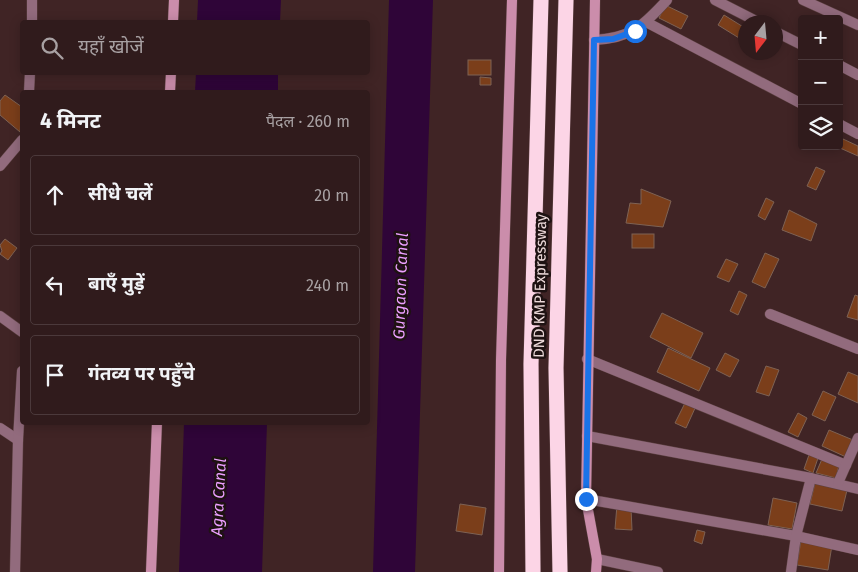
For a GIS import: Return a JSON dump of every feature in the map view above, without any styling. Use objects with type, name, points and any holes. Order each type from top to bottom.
[{"type":"highway","name":"DND KMP Expressway","points":[[533,572],[531,364],[541,0]]},
{"type":"highway","name":"DND KMP Expressway","points":[[560,572],[556,368],[566,0]]},
{"type":"street","points":[[32,0],[32,20]]},
{"type":"street","points":[[173,20],[174,0]]},
{"type":"street","points":[[499,572],[501,360],[512,0]]},
{"type":"street","points":[[595,0],[587,359],[586,499],[597,559],[596,572]]},
{"type":"street","points":[[594,40],[624,36],[646,22],[667,0]]},
{"type":"street","points":[[715,0],[744,15]]},
{"type":"street","points":[[803,0],[858,25]]},
{"type":"street","points":[[646,22],[798,102]]},
{"type":"street","points":[[783,36],[798,43]]},
{"type":"street","points":[[843,67],[858,75]]},
{"type":"street","points":[[30,75],[30,90]]},
{"type":"street","points":[[170,90],[171,75]]},
{"type":"street","points":[[843,126],[858,134]]},
{"type":"street","points":[[0,166],[20,142]]},
{"type":"street","points":[[770,314],[858,349]]},
{"type":"street","points":[[0,316],[20,331]]},
{"type":"street","points":[[587,359],[846,465]]},
{"type":"street","points":[[15,572],[20,406]]},
{"type":"street","points":[[151,572],[156,425]]},
{"type":"street","points":[[0,428],[18,440]]},
{"type":"street","points":[[587,436],[838,483],[858,489]]},
{"type":"street","points":[[838,483],[858,438]]},
{"type":"street","points":[[790,572],[796,536],[811,478]]},
{"type":"street","points":[[586,499],[796,536],[858,550]]},
{"type":"street","points":[[597,559],[658,572]]},
{"type":"water","points":[[198,0],[281,0],[280,20],[197,20]]},
{"type":"water","name":"Gurgaon Canal","points":[[389,0],[433,0],[415,572],[373,572]]},
{"type":"water","points":[[196,75],[278,75],[278,90],[195,90]]},
{"type":"water","name":"Agra Canal","points":[[184,425],[267,425],[262,572],[179,572]]},
{"type":"building","points":[[665,5],[688,16],[681,29],[659,18]]},
{"type":"building","points":[[724,15],[738,24],[738,37],[718,25]]},
{"type":"building","points":[[468,60],[491,60],[491,75],[468,75]]},
{"type":"building","points":[[480,77],[491,78],[491,85],[480,85]]},
{"type":"building","points":[[5,95],[20,106],[20,132],[0,115],[0,101]]},
{"type":"building","points":[[843,139],[858,146],[858,156],[843,149]]},
{"type":"building","points":[[816,167],[825,171],[816,190],[807,186]]},
{"type":"building","points":[[641,189],[671,201],[663,227],[626,223],[630,203],[641,204]]},
{"type":"building","points":[[766,198],[774,202],[765,220],[758,216]]},
{"type":"building","points":[[789,210],[817,224],[811,241],[782,230]]},
{"type":"building","points":[[632,234],[654,234],[654,248],[632,248]]},
{"type":"building","points":[[5,239],[17,248],[8,260],[0,254],[2,251],[0,245]]},
{"type":"building","points":[[765,253],[779,259],[765,288],[752,282]]},
{"type":"building","points":[[726,259],[738,264],[729,282],[717,277]]},
{"type":"building","points":[[739,291],[747,295],[738,315],[730,311]]},
{"type":"building","points":[[855,295],[858,296],[858,320],[847,317]]},
{"type":"building","points":[[662,313],[703,333],[691,358],[650,337]]},
{"type":"building","points":[[668,348],[710,368],[699,391],[657,372]]},
{"type":"building","points":[[725,353],[739,360],[730,377],[716,370]]},
{"type":"building","points":[[766,366],[779,370],[769,396],[756,392]]},
{"type":"building","points":[[848,372],[858,376],[858,403],[838,394]]},
{"type":"building","points":[[823,391],[836,397],[825,421],[812,415]]},
{"type":"building","points":[[686,401],[696,406],[686,428],[675,423]]},
{"type":"building","points":[[798,413],[807,418],[798,437],[788,432]]},
{"type":"building","points":[[829,430],[853,440],[846,457],[822,446]]},
{"type":"building","points":[[810,452],[819,455],[813,473],[804,469]]},
{"type":"building","points":[[822,459],[839,465],[836,478],[816,473]]},
{"type":"building","points":[[816,479],[848,486],[842,511],[810,504]]},
{"type":"building","points":[[773,498],[797,503],[792,529],[768,525]]},
{"type":"building","points":[[460,504],[486,508],[482,535],[456,531]]},
{"type":"building","points":[[617,505],[631,508],[632,530],[615,529]]},
{"type":"building","points":[[697,530],[705,532],[702,544],[694,541]]},
{"type":"building","points":[[801,540],[832,545],[828,570],[797,565]]},
{"type":"route","points":[[586,499],[594,40],[613,39],[635,31]]}]
